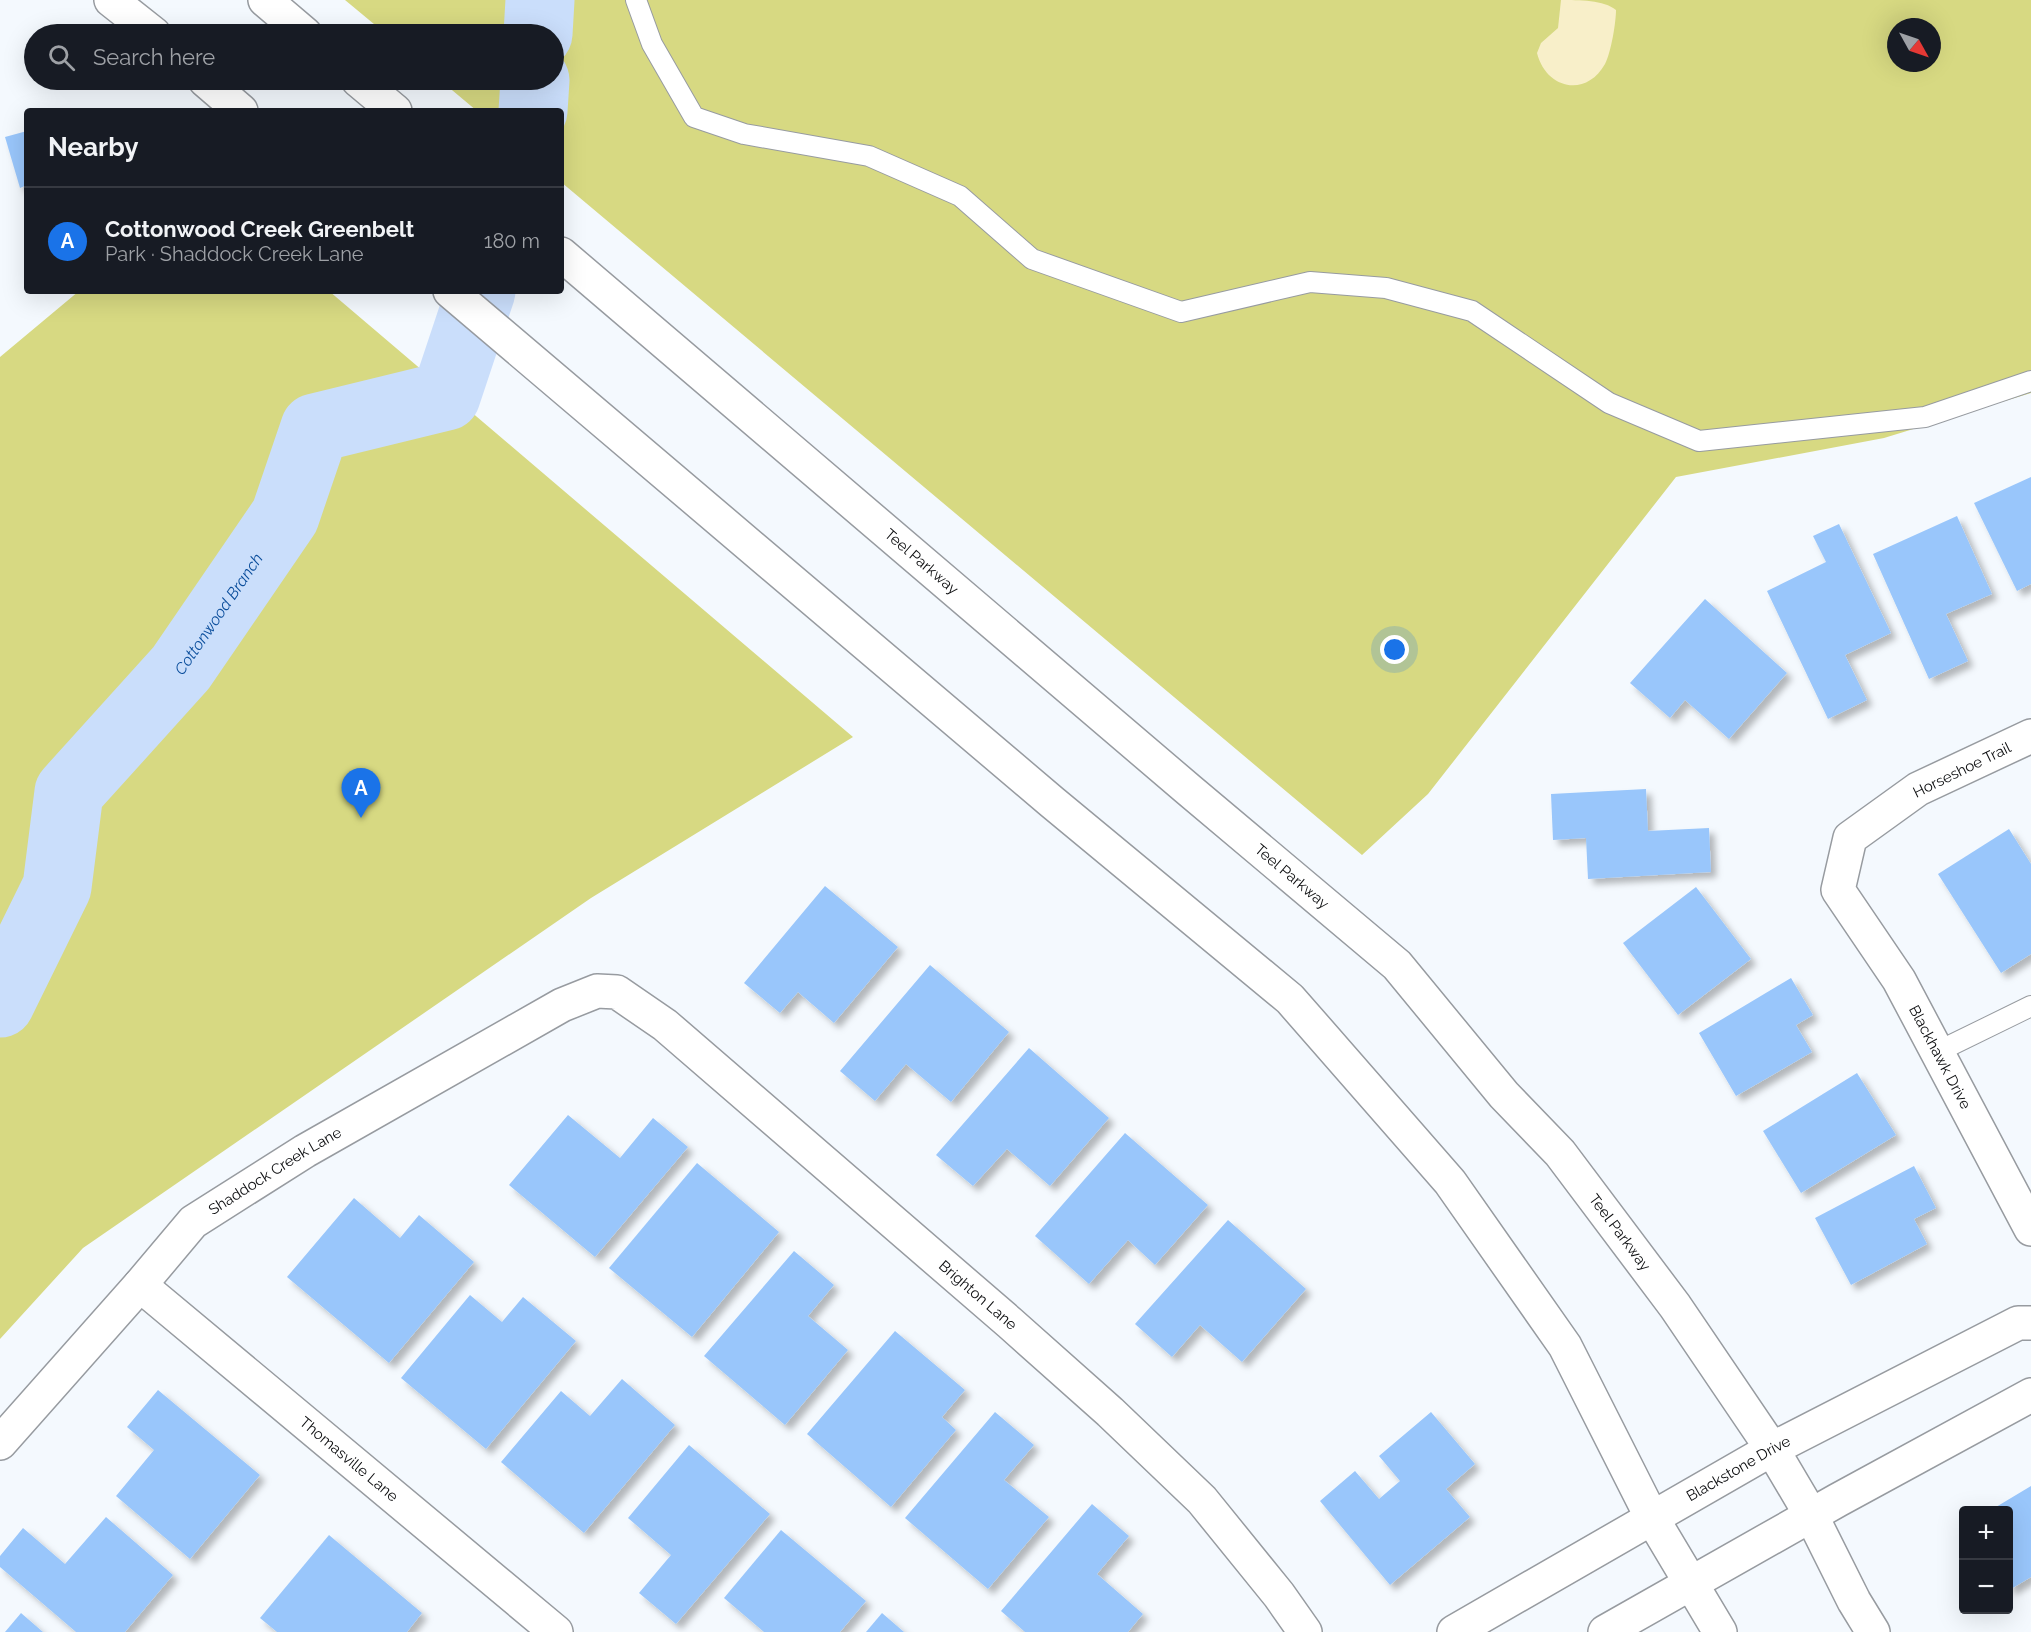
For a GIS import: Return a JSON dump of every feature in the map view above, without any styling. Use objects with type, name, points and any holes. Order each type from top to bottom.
[{"type":"street","points":[[111,0],[141,24]]},
{"type":"street","points":[[265,0],[293,24]]},
{"type":"street","points":[[217,90],[238,108]]},
{"type":"street","points":[[370,90],[392,108]]},
{"type":"street","name":"Teel Parkway","points":[[564,257],[1397,965],[1504,1095],[1560,1153],[1675,1306],[1772,1449],[1811,1515],[1854,1601],[1873,1632]]},
{"type":"street","points":[[454,294],[1061,810],[1290,999],[1450,1182],[1565,1346],[1652,1518],[1720,1632]]},
{"type":"street","name":"Horseshoe Trail","points":[[1838,890],[1850,838],[1918,789],[2031,736]]},
{"type":"street","name":"Blackhawk Drive","points":[[1838,890],[1899,980],[2031,1229]]},
{"type":"street","name":"Shaddock Creek Lane","points":[[0,1443],[193,1222],[305,1151],[562,1005],[597,991],[617,992]]},
{"type":"street","name":"Brighton Lane","points":[[617,992],[665,1025],[1110,1412],[1202,1500],[1280,1595],[1305,1632]]},
{"type":"street","name":"Thomasville Lane","points":[[140,1284],[538,1626]]},
{"type":"street","name":"Blackstone Drive","points":[[1454,1632],[1772,1449],[2018,1323],[2031,1323]]},
{"type":"street","points":[[1605,1632],[1811,1515],[2031,1395]]},
{"type":"lane","points":[[636,0],[652,44],[694,117],[744,134],[869,156],[960,196],[1032,259],[1181,312],[1310,282],[1386,288],[1472,311],[1609,404],[1699,441],[1925,417],[2031,381]]},
{"type":"lane","points":[[1936,1052],[2031,1006]]},
{"type":"green space","points":[[345,0],[2031,0],[2031,393],[1884,438],[1676,477],[1428,794],[1362,855],[564,185],[564,108],[473,108],[452,90],[564,90],[564,24],[374,24]]},
{"type":"green space","points":[[75,294],[333,294],[853,737],[591,898],[83,1248],[0,1339],[0,357]]},
{"type":"sand","points":[[1561,0],[1598,2],[1616,10],[1613,37],[1605,64],[1588,82],[1578,85],[1567,85],[1549,75],[1537,53],[1541,43],[1558,28]]},
{"type":"building","points":[[24,132],[24,186],[20,188],[5,137]]},
{"type":"building","points":[[2031,477],[2031,584],[2017,591],[1974,503]]},
{"type":"building","points":[[1957,516],[1992,594],[1946,614],[1968,661],[1929,679],[1873,554]]},
{"type":"building","points":[[1839,524],[1891,633],[1845,655],[1867,700],[1828,719],[1767,591],[1826,562],[1813,536]]},
{"type":"building","points":[[1705,599],[1787,673],[1729,739],[1685,700],[1670,718],[1630,683]]},
{"type":"building","points":[[1646,789],[1648,831],[1709,828],[1711,872],[1588,879],[1586,838],[1553,840],[1551,794]]},
{"type":"building","points":[[2009,829],[2031,864],[2031,954],[2001,973],[1938,874]]},
{"type":"building","points":[[825,886],[898,947],[834,1023],[798,992],[780,1013],[744,983]]},
{"type":"building","points":[[1696,887],[1751,959],[1678,1015],[1623,943]]},
{"type":"building","points":[[930,965],[1009,1032],[951,1102],[906,1064],[875,1101],[840,1071]]},
{"type":"building","points":[[1791,978],[1813,1015],[1796,1025],[1812,1052],[1736,1096],[1699,1033]]},
{"type":"building","points":[[1029,1048],[1109,1118],[1050,1186],[1007,1149],[973,1186],[936,1155]]},
{"type":"building","points":[[1857,1073],[1896,1135],[1801,1193],[1763,1131]]},
{"type":"building","points":[[568,1115],[620,1158],[653,1118],[688,1147],[595,1257],[509,1185]]},
{"type":"building","points":[[1125,1133],[1208,1205],[1155,1265],[1128,1240],[1089,1284],[1035,1236]]},
{"type":"building","points":[[697,1163],[779,1232],[692,1337],[609,1268]]},
{"type":"building","points":[[1914,1166],[1936,1208],[1914,1219],[1927,1244],[1851,1285],[1815,1218]]},
{"type":"building","points":[[354,1198],[400,1238],[419,1215],[474,1262],[389,1363],[287,1277]]},
{"type":"building","points":[[1228,1220],[1306,1289],[1242,1362],[1200,1325],[1172,1357],[1135,1324]]},
{"type":"building","points":[[794,1251],[834,1285],[808,1316],[848,1350],[785,1425],[704,1356]]},
{"type":"building","points":[[470,1295],[502,1322],[523,1297],[576,1341],[486,1449],[401,1378]]},
{"type":"building","points":[[895,1331],[965,1390],[942,1417],[956,1430],[891,1507],[807,1434]]},
{"type":"building","points":[[622,1379],[675,1425],[584,1533],[501,1462],[561,1391],[590,1416]]},
{"type":"building","points":[[158,1390],[260,1475],[190,1559],[116,1496],[154,1450],[127,1427]]},
{"type":"building","points":[[995,1412],[1034,1445],[1004,1480],[1049,1517],[988,1589],[905,1518]]},
{"type":"building","points":[[1431,1412],[1475,1464],[1446,1489],[1470,1517],[1390,1585],[1320,1501],[1355,1471],[1379,1499],[1400,1481],[1379,1456]]},
{"type":"building","points":[[689,1445],[770,1514],[676,1624],[639,1593],[671,1555],[628,1518]]},
{"type":"building","points":[[2031,1486],[2031,1577],[2013,1588],[2013,1506],[1998,1506]]},
{"type":"building","points":[[1092,1504],[1129,1536],[1097,1574],[1143,1614],[1128,1632],[1025,1632],[1001,1611]]},
{"type":"building","points":[[106,1517],[173,1575],[125,1632],[76,1632],[0,1567],[0,1556],[23,1528],[65,1564]]},
{"type":"building","points":[[781,1530],[866,1601],[840,1632],[764,1632],[724,1598]]},
{"type":"building","points":[[329,1535],[422,1613],[407,1632],[277,1632],[260,1618]]},
{"type":"building","points":[[21,1613],[43,1632],[5,1632]]},
{"type":"building","points":[[882,1613],[904,1632],[866,1632]]},
{"type":"waterway","name":"Cottonwood Branch","points":[[539,24],[540,0]]},
{"type":"waterway","name":"Cottonwood Branch","points":[[533,108],[534,90]]},
{"type":"waterway","name":"Cottonwood Branch","points":[[0,1003],[57,887],[69,792],[181,668],[285,516],[315,428],[446,396],[480,294]]},
{"type":"place","name":"Cottonwood Creek Greenbelt","points":[[361,818]]}]
